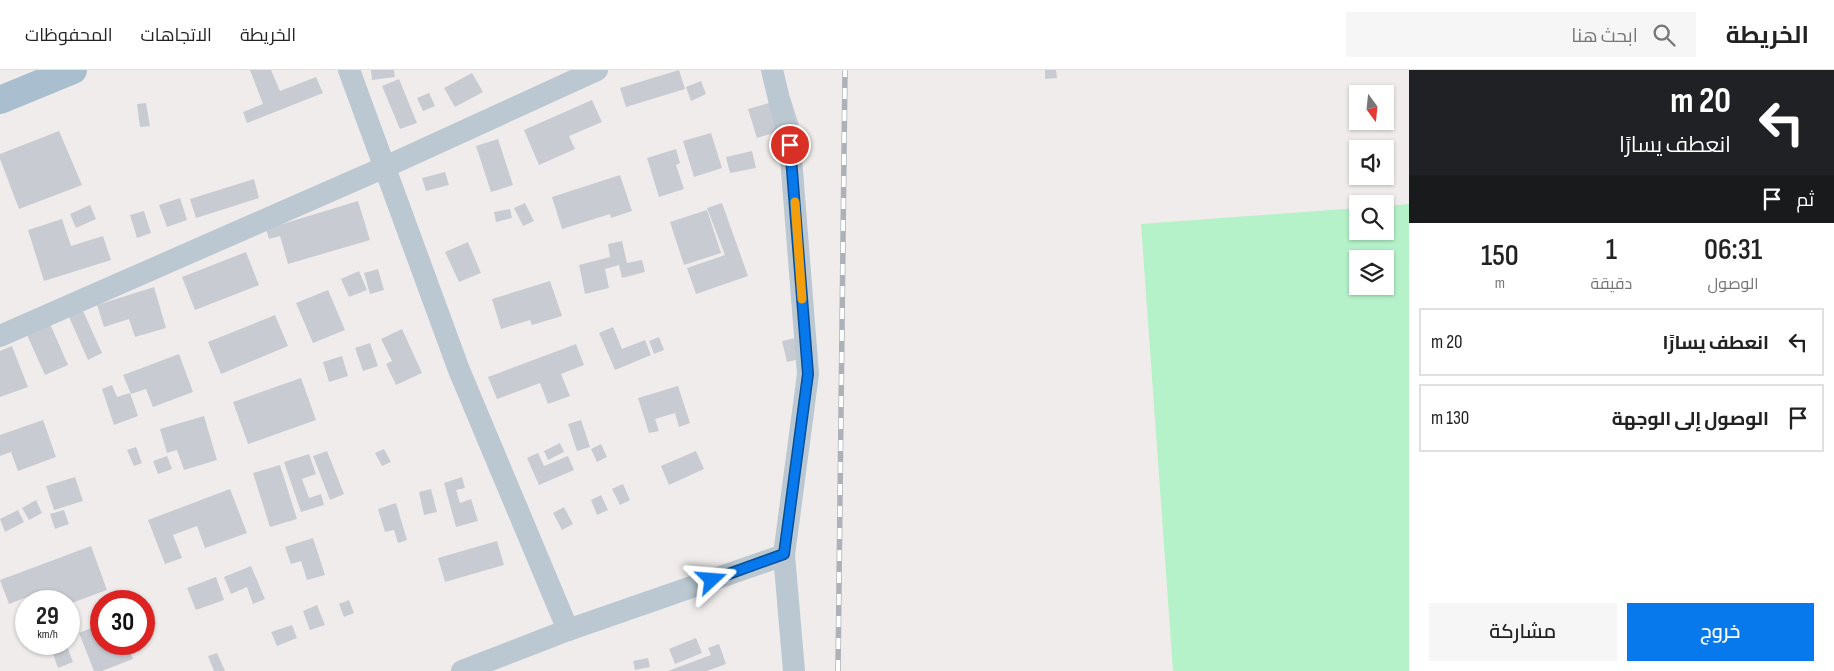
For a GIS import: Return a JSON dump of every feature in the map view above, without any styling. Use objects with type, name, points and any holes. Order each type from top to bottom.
[{"type":"main road","points":[[0,100],[73,70]]},
{"type":"street","points":[[349,70],[459,370],[568,630]]},
{"type":"street","points":[[0,336],[384,167],[597,70]]},
{"type":"street","points":[[772,70],[790,145],[808,374],[784,554],[794,671]]},
{"type":"street","points":[[0,318],[30,323]]},
{"type":"street","points":[[462,671],[568,630],[784,554]]},
{"type":"green space","points":[[1409,204],[1409,671],[1173,671],[1141,224],[1349,209],[1349,240],[1394,240],[1394,205]]},
{"type":"building","points":[[250,70],[271,70],[280,91],[316,77],[323,93],[247,123],[243,112],[263,104]]},
{"type":"building","points":[[371,70],[394,70],[395,77],[372,80]]},
{"type":"building","points":[[679,70],[685,89],[626,107],[620,88]]},
{"type":"building","points":[[1045,70],[1056,70],[1057,78],[1045,79]]},
{"type":"building","points":[[472,73],[483,92],[455,107],[444,88]]},
{"type":"building","points":[[399,79],[417,123],[400,129],[382,86]]},
{"type":"building","points":[[701,81],[706,94],[691,101],[686,87]]},
{"type":"building","points":[[429,93],[435,106],[423,111],[417,98]]},
{"type":"building","points":[[790,97],[799,125],[757,138],[748,109]]},
{"type":"building","points":[[592,100],[602,122],[569,136],[575,149],[539,165],[524,130]]},
{"type":"building","points":[[146,103],[150,126],[140,127],[137,104]]},
{"type":"building","points":[[59,131],[82,185],[19,209],[0,159],[0,154]]},
{"type":"building","points":[[711,133],[722,168],[694,177],[683,141]]},
{"type":"building","points":[[498,139],[513,185],[491,192],[476,146]]},
{"type":"building","points":[[676,149],[680,163],[676,165],[684,189],[659,197],[647,158]]},
{"type":"building","points":[[752,151],[756,168],[730,173],[726,157]]},
{"type":"building","points":[[445,172],[449,185],[426,191],[422,178]]},
{"type":"building","points":[[620,175],[632,211],[611,218],[610,214],[562,229],[552,197]]},
{"type":"building","points":[[254,179],[259,198],[196,218],[190,199]]},
{"type":"building","points":[[180,198],[187,220],[167,227],[159,205]]},
{"type":"building","points":[[358,201],[370,240],[288,264],[280,236],[269,239],[266,229]]},
{"type":"building","points":[[525,203],[534,221],[523,226],[514,208]]},
{"type":"building","points":[[722,203],[748,276],[696,294],[687,268],[725,255],[707,208]]},
{"type":"building","points":[[90,205],[96,219],[76,228],[70,214]]},
{"type":"building","points":[[510,209],[512,218],[496,222],[494,212]]},
{"type":"building","points":[[707,210],[721,253],[684,265],[670,222]]},
{"type":"building","points":[[144,211],[151,233],[137,238],[130,215]]},
{"type":"building","points":[[62,219],[71,246],[103,236],[111,260],[44,281],[28,230]]},
{"type":"building","points":[[622,241],[627,263],[642,260],[645,272],[622,278],[619,265],[605,269],[609,288],[585,294],[579,265],[610,257],[608,244]]},
{"type":"building","points":[[468,242],[481,273],[459,282],[445,252]]},
{"type":"building","points":[[246,252],[259,285],[195,310],[182,277]]},
{"type":"building","points":[[378,269],[384,290],[370,294],[364,273]]},
{"type":"building","points":[[359,271],[367,290],[349,297],[341,279]]},
{"type":"building","points":[[550,281],[562,316],[532,325],[530,320],[501,329],[492,299]]},
{"type":"building","points":[[154,287],[166,328],[135,337],[129,319],[104,327],[97,305]]},
{"type":"building","points":[[328,290],[345,330],[313,343],[296,303]]},
{"type":"building","points":[[83,311],[102,353],[88,360],[69,317]]},
{"type":"building","points":[[275,315],[288,346],[221,374],[208,342]]},
{"type":"building","points":[[50,324],[68,365],[45,375],[27,335]]},
{"type":"building","points":[[613,327],[622,349],[645,340],[651,355],[615,370],[599,333]]},
{"type":"building","points":[[402,329],[422,373],[396,385],[386,364],[392,361],[381,339]]},
{"type":"building","points":[[659,337],[664,350],[654,354],[649,341]]},
{"type":"building","points":[[800,337],[805,358],[787,362],[782,341]]},
{"type":"building","points":[[370,343],[378,366],[363,371],[355,348]]},
{"type":"building","points":[[576,344],[584,365],[561,374],[570,396],[548,404],[540,383],[497,399],[488,377]]},
{"type":"building","points":[[12,346],[28,387],[0,397],[0,351]]},
{"type":"building","points":[[179,354],[193,392],[153,407],[146,389],[131,394],[123,375]]},
{"type":"building","points":[[342,356],[348,376],[329,382],[323,362]]},
{"type":"building","points":[[301,378],[316,420],[248,444],[233,402]]},
{"type":"building","points":[[112,385],[117,397],[130,393],[138,416],[114,425],[102,389]]},
{"type":"building","points":[[678,386],[690,423],[679,427],[675,413],[655,419],[659,431],[649,433],[638,398]]},
{"type":"building","points":[[204,416],[217,460],[184,470],[177,450],[167,453],[160,429]]},
{"type":"building","points":[[43,420],[56,457],[18,471],[11,452],[0,456],[0,435]]},
{"type":"building","points":[[581,420],[590,447],[577,451],[568,424]]},
{"type":"building","points":[[560,443],[564,452],[548,460],[544,451]]},
{"type":"building","points":[[601,444],[607,457],[597,462],[591,449]]},
{"type":"building","points":[[136,447],[142,463],[134,466],[127,450]]},
{"type":"building","points":[[384,449],[391,462],[382,466],[375,453]]},
{"type":"building","points":[[327,451],[344,494],[330,500],[313,456]]},
{"type":"building","points":[[696,451],[704,469],[669,485],[661,466]]},
{"type":"building","points":[[538,453],[544,466],[568,456],[574,470],[539,485],[527,458]]},
{"type":"building","points":[[309,454],[316,474],[302,479],[309,498],[321,494],[324,505],[301,512],[284,462]]},
{"type":"building","points":[[167,456],[172,469],[158,474],[153,461]]},
{"type":"building","points":[[280,465],[297,519],[270,527],[253,473]]},
{"type":"building","points":[[75,477],[83,501],[54,510],[46,486]]},
{"type":"building","points":[[462,477],[465,488],[456,490],[460,503],[471,499],[478,521],[456,527],[444,483]]},
{"type":"building","points":[[623,484],[630,500],[620,505],[612,489]]},
{"type":"building","points":[[230,489],[247,533],[205,548],[197,526],[173,535],[182,558],[165,564],[148,520]]},
{"type":"building","points":[[431,489],[437,512],[424,515],[419,492]]},
{"type":"building","points":[[601,495],[608,510],[597,515],[591,500]]},
{"type":"building","points":[[36,500],[42,513],[29,520],[22,508]]},
{"type":"building","points":[[396,503],[407,540],[398,543],[394,530],[385,532],[378,509]]},
{"type":"building","points":[[564,507],[573,524],[562,530],[553,513]]},
{"type":"building","points":[[18,510],[24,522],[5,532],[0,519]]},
{"type":"building","points":[[64,510],[69,524],[55,529],[50,514]]},
{"type":"building","points":[[313,538],[325,575],[307,580],[301,561],[291,564],[285,547]]},
{"type":"building","points":[[497,541],[504,565],[445,582],[438,558]]},
{"type":"building","points":[[91,546],[107,590],[90,590],[90,596],[80,600],[80,590],[15,590],[15,602],[9,604],[0,580]]},
{"type":"building","points":[[251,566],[265,599],[253,604],[247,587],[231,594],[224,577]]},
{"type":"building","points":[[216,577],[224,600],[196,610],[187,588]]},
{"type":"building","points":[[349,600],[354,613],[344,617],[339,604]]},
{"type":"building","points":[[317,605],[325,625],[310,630],[303,611]]},
{"type":"building","points":[[292,625],[297,638],[277,646],[271,632]]},
{"type":"building","points":[[90,628],[90,655],[131,655],[133,659],[102,671],[94,671],[80,633]]},
{"type":"building","points":[[696,638],[702,653],[675,664],[669,649]]},
{"type":"building","points":[[719,644],[726,664],[707,671],[668,671],[711,655],[708,648]]},
{"type":"building","points":[[217,653],[225,671],[214,671],[208,656]]},
{"type":"building","points":[[53,655],[70,655],[73,662],[58,668]]},
{"type":"building","points":[[648,658],[650,667],[635,670],[633,661]]},
{"type":"railway","points":[[838,671],[845,70]]},
{"type":"slow traffic","points":[[795,202],[802,299]]},
{"type":"route","points":[[712,580],[784,554],[808,374],[790,145]]}]
